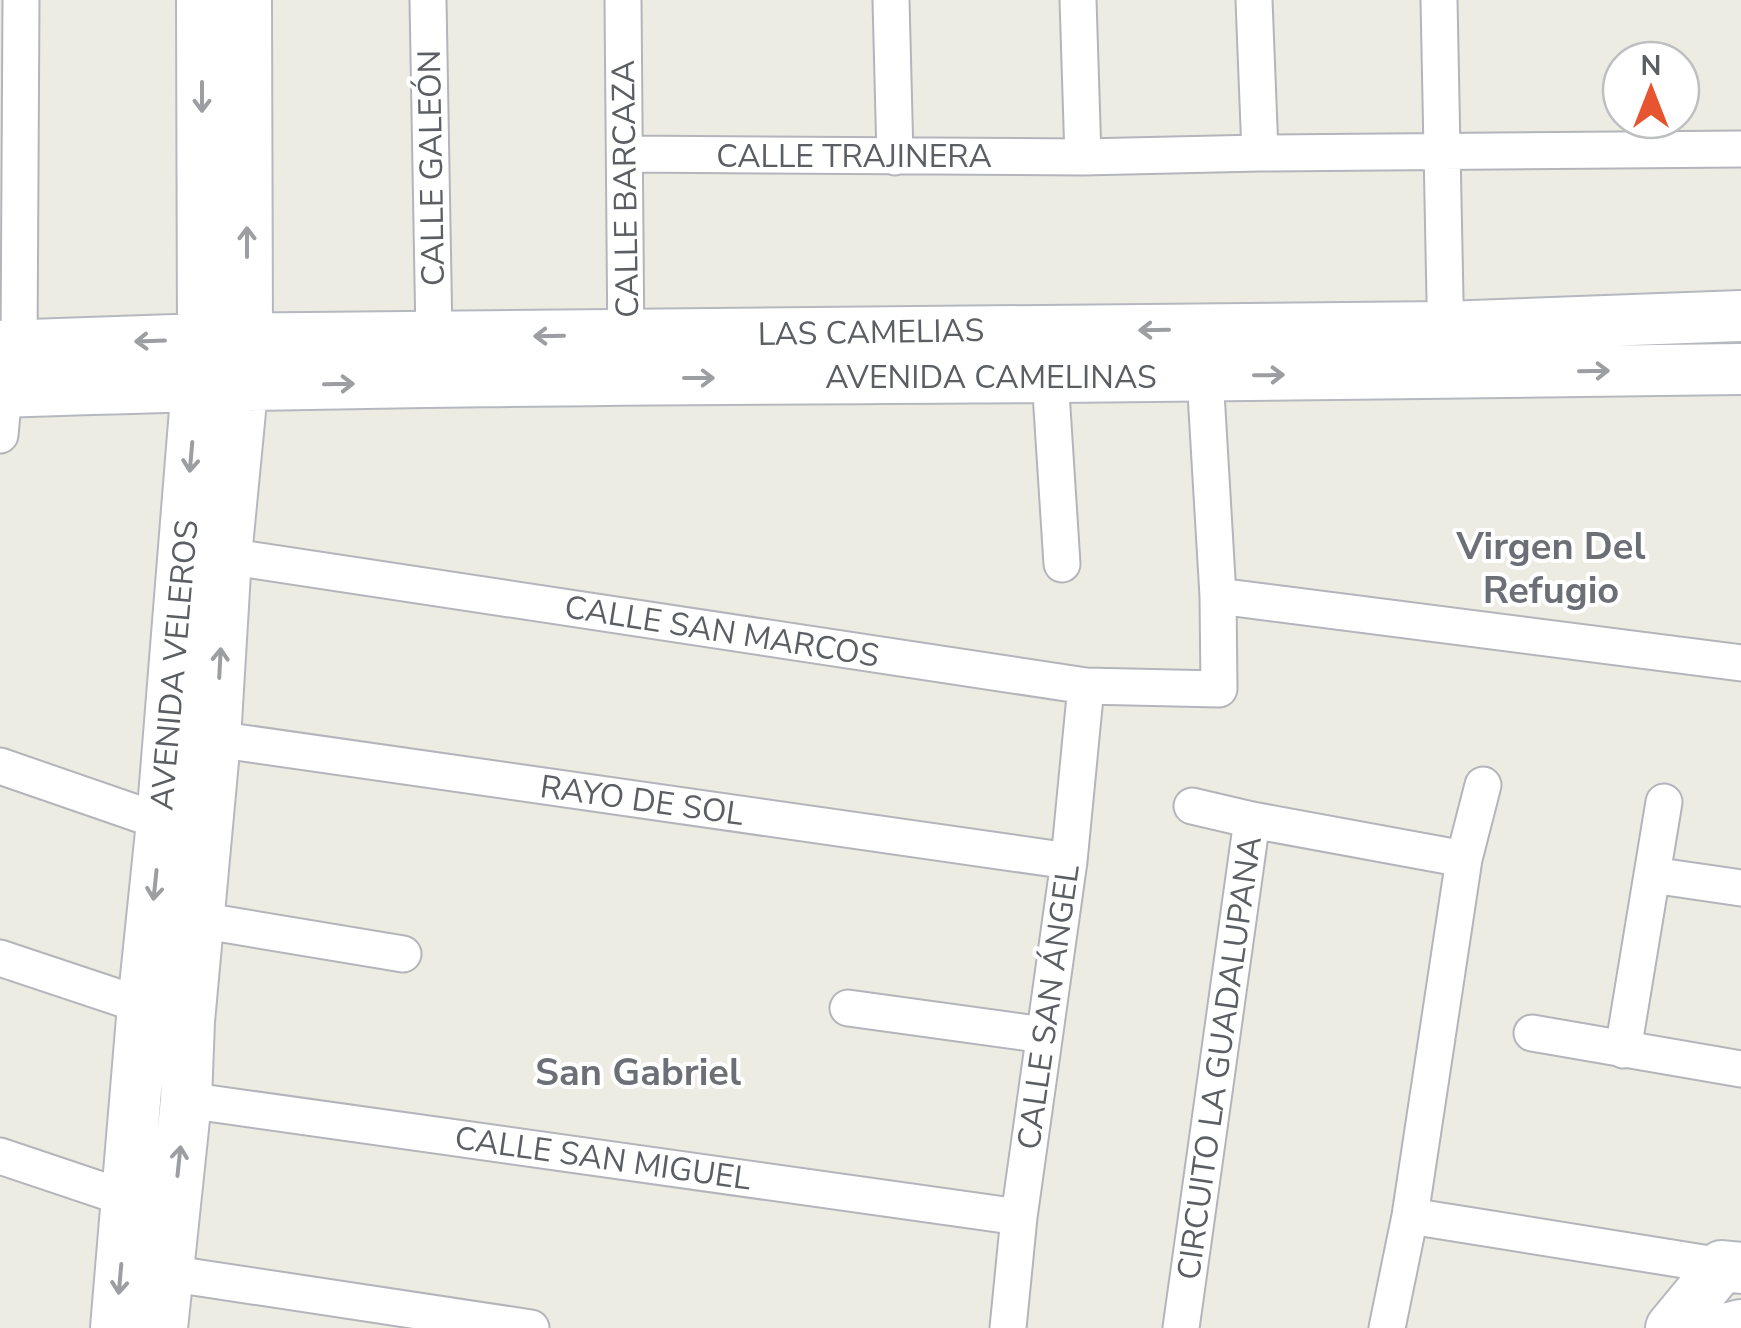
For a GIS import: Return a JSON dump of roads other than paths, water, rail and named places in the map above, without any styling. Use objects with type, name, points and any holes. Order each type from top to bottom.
[{"type":"street","points":[[5,382],[21,0]]},
{"type":"street","name":"AVENIDA VELEROS","points":[[162,1328],[186,1100],[226,556],[222,362],[202,0]]},
{"type":"street","name":"AVENIDA VELEROS","points":[[116,1328],[142,1006],[162,822],[222,362],[246,0]]},
{"type":"street","name":"CALLE GALEÓN","points":[[428,0],[434,337]]},
{"type":"street","name":"CALLE BARCAZA","points":[[623,0],[626,357]]},
{"type":"street","points":[[891,0],[895,157]]},
{"type":"street","points":[[1078,0],[1083,157]]},
{"type":"street","points":[[1254,0],[1260,153]]},
{"type":"street","points":[[1439,0],[1446,350]]},
{"type":"street","name":"CALLE TRAJINERA","points":[[625,154],[1083,157],[1741,149]]},
{"type":"street","name":"LAS CAMELIAS","points":[[5,382],[434,337],[626,357],[1446,350],[1741,316]]},
{"type":"street","name":"AVENIDA CAMELINAS","points":[[222,362],[626,357],[1050,377],[1206,376],[1446,350],[1741,369]]},
{"type":"street","points":[[1206,376],[1218,596],[1741,663]]},
{"type":"street","points":[[1050,377],[1062,564]]},
{"type":"street","name":"CALLE SAN MARCOS","points":[[226,556],[1086,686],[1219,690],[1218,596]]},
{"type":"street","name":"CALLE SAN ÁNGEL","points":[[1008,1328],[1019,1217],[1069,861],[1086,686]]},
{"type":"street","name":"RAYO DE SOL","points":[[215,739],[1069,861]]},
{"type":"street","points":[[0,766],[162,822]]},
{"type":"street","points":[[1387,1328],[1410,1216],[1464,859],[1483,785]]},
{"type":"street","points":[[1622,1050],[1664,802]]},
{"type":"street","points":[[1192,806],[1252,820]]},
{"type":"street","name":"CIRCUITO LA GUADALUPANA","points":[[1181,1328],[1252,820],[1464,859]]},
{"type":"street","points":[[1652,876],[1741,888]]},
{"type":"street","points":[[198,920],[403,954]]},
{"type":"street","points":[[0,958],[189,1021]]},
{"type":"street","points":[[848,1008],[1044,1035]]},
{"type":"street","points":[[1532,1033],[1741,1069]]},
{"type":"street","name":"CALLE SAN MIGUEL","points":[[186,1100],[1019,1217]]},
{"type":"street","points":[[0,1156],[128,1198]]},
{"type":"street","points":[[1410,1216],[1732,1267]]},
{"type":"street","points":[[1671,1328],[1732,1267]]},
{"type":"street","points":[[167,1273],[531,1328]]},
{"type":"street","points":[[1729,1328],[1741,1324]]},
{"type":"district","name":"Virgen Del Refugio","points":[[1551,568]]},
{"type":"district","name":"San Gabriel","points":[[638,1072]]}]
